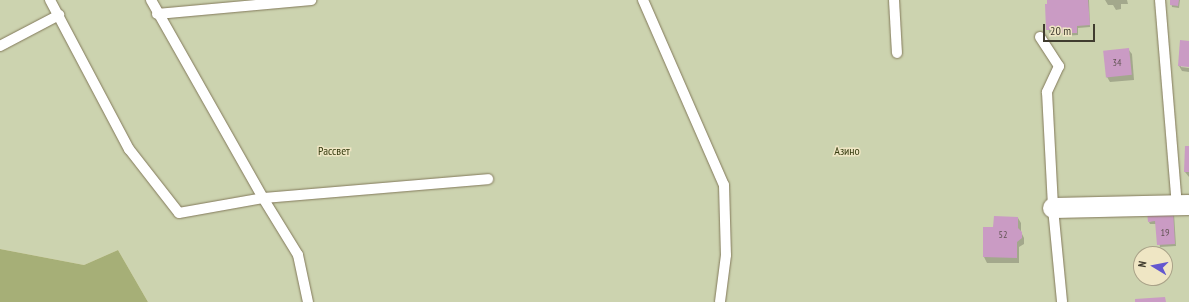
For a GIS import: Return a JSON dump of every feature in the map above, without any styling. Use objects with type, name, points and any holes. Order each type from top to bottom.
[{"type":"street","points":[[1053,208],[1183,205]]},
{"type":"lane","points":[[50,0],[130,149],[178,212],[263,198],[488,179]]},
{"type":"lane","points":[[151,0],[157,14],[263,198],[298,255],[308,302]]},
{"type":"lane","points":[[157,14],[311,0]]},
{"type":"lane","points":[[643,0],[724,186],[726,256],[720,302]]},
{"type":"lane","points":[[894,0],[897,53]]},
{"type":"lane","points":[[1160,0],[1183,205]]},
{"type":"lane","points":[[0,46],[59,15]]},
{"type":"lane","points":[[1040,37],[1059,66],[1047,92],[1053,208],[1062,302]]},
{"type":"green space","points":[[0,0],[1189,0],[1189,302],[148,302],[118,250],[84,265],[0,249]]},
{"type":"green space","points":[[0,249],[84,265],[118,250],[148,302],[0,302]]},
{"type":"building","points":[[1047,0],[1088,0],[1090,25],[1077,26],[1077,33],[1060,33],[1060,30],[1046,30],[1045,4],[1047,4]]},
{"type":"building","points":[[1170,0],[1179,0],[1178,6],[1170,5]]},
{"type":"building","points":[[1180,40],[1189,41],[1189,67],[1178,66]]},
{"type":"building","points":[[1129,48],[1132,75],[1106,78],[1103,51]]},
{"type":"building","points":[[1185,146],[1189,146],[1189,172],[1184,172]]},
{"type":"building","points":[[1173,210],[1175,244],[1157,245],[1155,221],[1148,222],[1147,212]]},
{"type":"building","points":[[994,216],[1018,217],[1018,228],[1022,232],[1022,238],[1017,242],[1017,258],[983,257],[983,227],[993,227]]},
{"type":"building","points":[[1165,297],[1166,302],[1135,302],[1135,299]]},
{"type":"park label","name":"Рассвет","points":[[334,151]]},
{"type":"park label","name":"Азино","points":[[847,151]]}]
